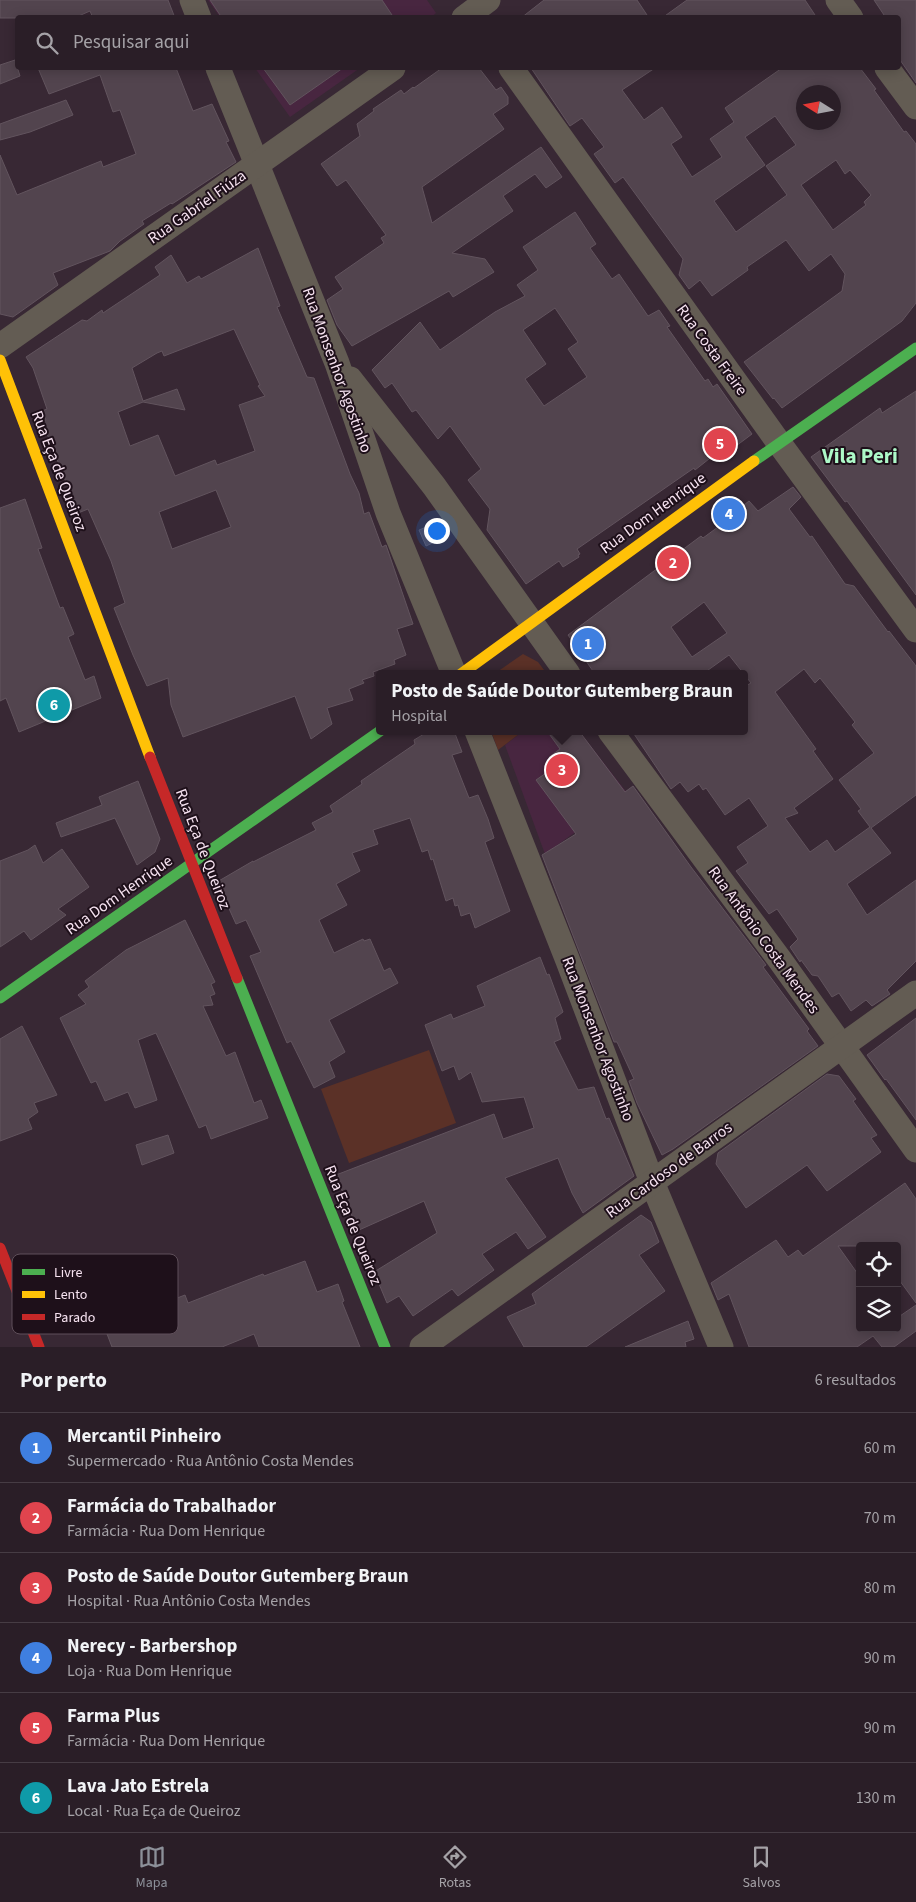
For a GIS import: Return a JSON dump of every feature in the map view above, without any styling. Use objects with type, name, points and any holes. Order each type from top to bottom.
[{"type":"street","points":[[192,0],[198,15]]},
{"type":"street","points":[[838,0],[849,15]]},
{"type":"street","name":"Rua Monsenhor Agostinho","points":[[219,70],[337,363],[388,513],[452,670]]},
{"type":"street","name":"Rua Gabriel Fiúza","points":[[0,346],[390,70]]},
{"type":"street","name":"Rua Costa Freire","points":[[511,70],[779,443],[916,630]]},
{"type":"street","points":[[889,70],[916,107]]},
{"type":"street","name":"Rua Dom Henrique","points":[[466,670],[779,443],[916,348]]},
{"type":"street","name":"Rua Eça de Queiroz","points":[[0,360],[191,865],[385,1347]]},
{"type":"street","points":[[337,363],[434,486],[565,670]]},
{"type":"street","name":"Rua Dom Henrique","points":[[0,998],[376,734]]},
{"type":"street","name":"Rua Monsenhor Agostinho","points":[[479,735],[575,979],[652,1182],[720,1347]]},
{"type":"street","name":"Rua Antônio Costa Mendes","points":[[613,735],[780,960],[916,1150]]},
{"type":"street","name":"Rua Cardoso de Barros","points":[[422,1347],[916,993]]},
{"type":"street","points":[[0,1248],[12,1278]]},
{"type":"street","points":[[34,1334],[39,1347]]},
{"type":"shaded area","points":[[208,0],[427,0],[436,13],[434,15],[219,15]]},
{"type":"shaded area","points":[[256,70],[357,70],[290,117]]},
{"type":"shaded area","points":[[523,654],[538,662],[544,670],[500,670]]},
{"type":"shaded area","points":[[492,735],[518,735],[498,750]]},
{"type":"shaded area","points":[[518,735],[582,735],[628,794],[545,854],[505,745]]},
{"type":"shaded area","points":[[429,1050],[456,1123],[349,1163],[321,1089]]},
{"type":"building","points":[[0,0],[168,0],[174,15],[92,15],[90,11],[81,15],[15,15],[15,18],[0,18]]},
{"type":"building","points":[[210,0],[382,0],[392,15],[220,15]]},
{"type":"building","points":[[544,0],[637,0],[647,15],[525,15]]},
{"type":"building","points":[[687,0],[805,0],[815,15],[666,15]]},
{"type":"building","points":[[874,0],[916,0],[916,83],[901,61],[901,15],[884,15]]},
{"type":"building","points":[[15,60],[15,70],[18,70],[20,76],[0,84],[0,65]]},
{"type":"building","points":[[39,70],[177,70],[193,111],[212,104],[229,141],[226,142],[236,162],[172,204],[142,221],[144,224],[120,241],[110,251],[53,273],[58,285],[13,317],[0,314],[0,155],[17,195],[101,161],[103,167],[136,154],[120,110],[113,112],[100,75],[49,94]]},
{"type":"building","points":[[264,70],[340,70],[290,105]]},
{"type":"building","points":[[439,70],[481,70],[496,90],[501,87],[508,97],[508,104],[493,114],[504,129],[422,187],[432,223],[541,147],[562,177],[546,188],[535,174],[503,196],[513,211],[452,253],[485,259],[494,272],[453,297],[449,291],[352,346],[337,325],[327,300],[343,289],[335,277],[384,243],[381,238],[386,235],[346,180],[337,186],[321,164],[360,136],[357,124],[374,111],[373,109],[401,90],[404,94]]},
{"type":"building","points":[[532,70],[652,70],[622,90],[644,120],[662,107],[682,137],[671,144],[692,177],[722,157],[710,139],[734,122],[725,108],[779,70],[862,70],[904,132],[906,131],[916,144],[916,303],[902,321],[782,408],[744,362],[842,291],[845,274],[831,254],[809,271],[786,240],[747,267],[748,270],[712,296],[700,280],[689,289],[679,275],[683,259],[623,177],[615,183],[594,154],[604,147],[582,118],[570,126]],"holes":[[[775,116],[796,145],[766,166],[787,195],[736,232],[714,201],[765,165],[745,137]],[[836,160],[845,174],[850,170],[871,195],[864,202],[866,205],[833,230],[801,185]]]},
{"type":"building","points":[[66,100],[73,115],[30,132],[0,140],[0,124]]},
{"type":"building","points":[[575,212],[596,244],[590,248],[612,279],[619,274],[648,316],[659,310],[670,326],[667,327],[705,381],[708,379],[713,387],[717,384],[752,434],[732,449],[728,444],[695,470],[694,468],[577,549],[580,554],[578,555],[579,557],[563,567],[559,561],[526,584],[487,530],[490,509],[468,480],[481,469],[450,426],[438,439],[416,410],[412,412],[392,383],[385,388],[372,370],[420,322],[440,350],[495,312],[525,296],[517,285],[538,270],[523,247]],"holes":[[[555,308],[578,342],[568,349],[587,377],[544,406],[525,379],[546,364],[523,330]]]},
{"type":"building","points":[[258,248],[280,306],[277,307],[307,377],[314,378],[359,493],[364,514],[369,512],[382,547],[386,545],[413,624],[397,629],[406,655],[394,660],[395,664],[373,672],[374,676],[362,680],[364,683],[349,689],[353,700],[327,708],[332,724],[311,739],[295,696],[183,737],[171,705],[168,678],[147,686],[133,655],[114,608],[125,603],[111,561],[88,509],[78,513],[42,421],[46,420],[42,411],[47,409],[33,368],[26,357],[82,320],[87,321],[102,310],[103,313],[160,275],[155,267],[171,255],[187,283],[199,276],[201,279]],"holes":[[[234,329],[260,385],[258,386],[265,396],[239,405],[255,451],[217,465],[215,460],[175,476],[158,435],[130,446],[118,412],[143,402],[185,410],[177,389],[143,401],[132,368],[162,351],[164,356]],[[216,490],[231,527],[172,549],[159,512]]]},
{"type":"building","points":[[916,391],[916,595],[847,501],[845,502],[811,457],[880,408],[882,413]]},
{"type":"building","points":[[793,487],[801,497],[789,509],[810,537],[812,536],[845,584],[854,586],[916,666],[916,795],[871,828],[891,853],[847,884],[867,915],[916,880],[916,961],[887,990],[890,994],[872,1006],[866,1000],[851,1011],[839,993],[832,997],[818,976],[812,975],[801,960],[800,962],[790,947],[798,939],[777,909],[769,914],[736,871],[748,863],[737,847],[768,826],[749,798],[725,815],[706,788],[703,790],[699,784],[688,792],[680,782],[671,789],[635,735],[748,735],[748,685],[751,683],[748,679],[748,670],[741,670],[729,655],[708,670],[592,670],[568,635],[701,536],[703,538],[733,516],[734,513],[749,501],[758,511]],"holes":[[[704,602],[727,633],[692,657],[671,627]],[[804,669],[815,683],[820,678],[855,722],[852,725],[874,753],[839,780],[861,809],[858,811],[870,827],[835,852],[827,840],[810,852],[785,818],[798,813],[794,808],[833,779],[813,751],[816,749],[775,692]]]},
{"type":"building","points":[[25,499],[42,548],[38,549],[60,608],[63,607],[74,634],[68,637],[85,680],[94,676],[101,698],[19,732],[6,698],[0,701],[0,508]]},
{"type":"building","points":[[434,524],[441,539],[426,546],[419,530]]},
{"type":"building","points":[[422,735],[456,735],[462,752],[452,755],[469,798],[478,795],[488,819],[494,838],[485,842],[510,911],[475,928],[470,913],[461,916],[458,905],[455,906],[453,898],[446,901],[433,859],[431,860],[428,850],[422,852],[410,818],[373,830],[378,844],[352,853],[360,871],[336,884],[347,905],[319,920],[334,953],[363,939],[364,941],[370,939],[384,971],[390,968],[398,983],[329,1020],[345,1052],[329,1062],[335,1077],[314,1088],[291,1041],[287,1043],[250,956],[261,952],[246,920],[236,924],[217,882],[253,861],[316,830],[312,823],[333,812],[330,806],[362,784],[361,781],[415,744],[414,740]]},
{"type":"building","points":[[550,735],[582,735],[625,792],[633,786],[691,867],[766,965],[763,967],[809,1029],[807,1031],[818,1046],[662,1155],[637,1103],[629,1081],[634,1079],[617,1042],[614,1042],[542,855],[576,834],[536,780],[556,766],[549,757],[560,749]]},
{"type":"building","points":[[138,781],[160,839],[155,852],[137,865],[115,818],[61,837],[56,823],[102,805],[99,797]]},
{"type":"building","points":[[35,845],[43,863],[62,849],[89,887],[58,909],[66,915],[31,940],[24,931],[0,947],[0,861],[28,850]]},
{"type":"building","points":[[185,920],[215,982],[211,984],[215,994],[210,996],[213,1005],[203,1006],[226,1056],[235,1052],[254,1103],[261,1100],[268,1118],[211,1139],[206,1125],[199,1128],[156,1033],[138,1040],[157,1100],[135,1108],[128,1092],[105,1101],[96,1081],[91,1083],[60,1018],[86,1004],[78,995],[89,987],[85,981],[126,950]]},
{"type":"building","points":[[540,957],[547,975],[549,974],[563,1012],[555,1018],[561,1039],[554,1042],[578,1090],[594,1087],[606,1119],[609,1118],[634,1176],[583,1213],[572,1193],[558,1158],[505,1178],[546,1237],[528,1249],[516,1232],[482,1254],[494,1270],[458,1296],[452,1289],[413,1316],[399,1296],[387,1303],[374,1272],[437,1233],[424,1201],[359,1230],[336,1175],[494,1114],[503,1139],[534,1128],[524,1097],[482,1102],[471,1072],[459,1080],[454,1066],[442,1071],[425,1025],[451,1014],[453,1019],[485,1006],[477,986]]},
{"type":"building","points":[[916,1018],[916,1120],[867,1055]]},
{"type":"building","points":[[22,1026],[57,1095],[34,1103],[38,1112],[28,1119],[32,1129],[0,1141],[0,1039]]},
{"type":"building","points":[[827,1074],[839,1076],[856,1099],[853,1101],[877,1135],[871,1138],[881,1152],[827,1191],[807,1165],[746,1208],[716,1164],[718,1153]]},
{"type":"building","points":[[168,1135],[174,1153],[142,1165],[136,1145]]},
{"type":"building","points":[[905,1183],[916,1199],[916,1303],[901,1282],[901,1242],[856,1242],[856,1246],[838,1246],[856,1271],[856,1332],[901,1332],[901,1315],[916,1305],[916,1331],[894,1347],[882,1347],[873,1336],[857,1347],[749,1347],[729,1294],[718,1300],[711,1283],[776,1240],[788,1257],[798,1250],[803,1256]]},
{"type":"building","points":[[641,1215],[651,1222],[659,1242],[639,1255],[665,1291],[586,1347],[524,1347],[507,1317],[536,1304],[532,1294]]},
{"type":"building","points":[[305,1261],[317,1292],[338,1284],[344,1301],[342,1302],[360,1347],[259,1347],[254,1334],[222,1347],[112,1347],[107,1334],[178,1334],[178,1298],[185,1295],[188,1303],[263,1274],[264,1276]]},
{"type":"building","points":[[688,1321],[694,1339],[685,1342],[686,1347],[625,1347]]},
{"type":"traffic: fast","points":[[754,461],[916,348]]},
{"type":"traffic: fast","points":[[0,998],[376,734]]},
{"type":"traffic: fast","points":[[237,978],[385,1347]]},
{"type":"traffic: slow","points":[[0,360],[150,757]]},
{"type":"traffic: slow","points":[[467,670],[754,461]]},
{"type":"traffic: jam","points":[[150,757],[237,978]]},
{"type":"traffic: jam","points":[[0,1248],[12,1278]]},
{"type":"traffic: jam","points":[[34,1334],[39,1347]]},
{"type":"place","name":"Farma Plus","points":[[720,444]]},
{"type":"place","name":"Nerecy - Barbershop","points":[[729,514]]},
{"type":"place","name":"Farmácia do Trabalhador","points":[[673,563]]},
{"type":"place","name":"Mercantil Pinheiro","points":[[588,644]]},
{"type":"place","name":"Lava Jato Estrela","points":[[54,705]]},
{"type":"place","name":"Posto de Saúde Doutor Gutemberg Braun","points":[[562,770]]},
{"type":"district","name":"Vila Peri","points":[[860,456]]}]
